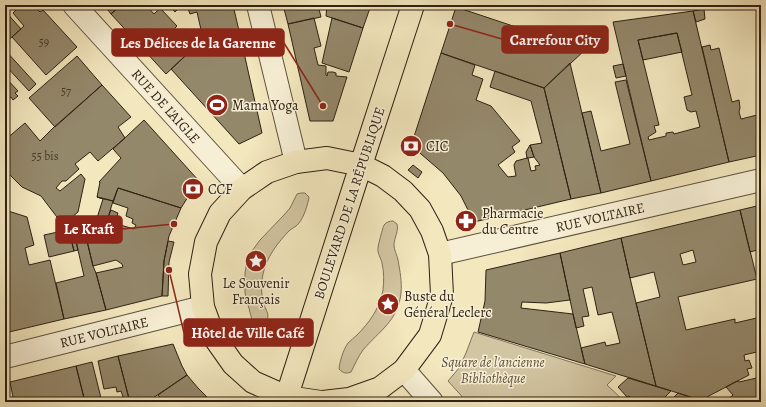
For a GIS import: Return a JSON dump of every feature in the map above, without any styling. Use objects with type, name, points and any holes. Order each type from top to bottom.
[{"type":"main road","name":"BOULEVARD DE LA RÉPUBLIQUE","points":[[286,400],[360,165],[414,5]]},
{"type":"main road","points":[[327,158],[360,165],[383,176],[403,190],[420,209],[432,231],[440,254],[442,296],[430,335],[404,370],[380,388],[349,401],[322,402],[286,400],[253,382],[233,364],[214,337],[203,307],[200,274],[206,242],[220,213],[242,189],[267,172],[296,162],[327,158]]},
{"type":"street","name":"RUE DE L'AIGLE","points":[[74,5],[242,189]]},
{"type":"street","points":[[258,5],[296,162]]},
{"type":"street","name":"RUE VOLTAIRE","points":[[440,254],[761,180]]},
{"type":"street","name":"RUE VOLTAIRE","points":[[5,358],[203,307]]},
{"type":"street","points":[[404,370],[432,402]]},
{"type":"green space","points":[[305,193],[309,197],[303,217],[277,245],[267,262],[263,274],[262,293],[268,317],[260,340],[258,343],[252,343],[248,341],[247,337],[252,320],[245,293],[245,273],[247,261],[260,240],[290,208],[297,194]]},
{"type":"green space","points":[[393,221],[397,224],[394,249],[398,260],[401,281],[399,303],[392,318],[363,350],[351,372],[345,373],[339,369],[345,349],[348,343],[370,320],[382,297],[383,273],[378,246],[384,225]]},
{"type":"green space","name":"Square de l'ancienne Bibliothèque","points":[[474,332],[616,376],[607,385],[625,402],[467,402],[448,381],[459,368]]},
{"type":"building","points":[[21,5],[33,5],[40,12],[43,10],[77,47],[46,75],[12,37],[24,26],[13,13]]},
{"type":"building","points":[[104,5],[121,5],[111,14]]},
{"type":"building","points":[[121,5],[146,5],[154,14],[160,8],[177,26],[171,32],[185,46],[194,39],[197,45],[166,74],[111,14]]},
{"type":"building","points":[[169,5],[176,5],[178,9],[175,12]]},
{"type":"building","points":[[233,5],[240,35],[204,43],[197,12],[190,14],[187,6]]},
{"type":"building","points":[[283,5],[318,5],[321,17],[288,24]]},
{"type":"building","points":[[327,5],[371,5],[363,28],[326,16]]},
{"type":"building","points":[[456,7],[585,50],[544,88],[441,53]]},
{"type":"building","points":[[704,9],[705,19],[696,22],[693,11]]},
{"type":"building","points":[[5,11],[21,29],[5,43]]},
{"type":"building","points":[[693,11],[729,162],[651,181],[613,22]],"holes":[[[677,33],[692,95],[684,97],[687,110],[691,112],[696,111],[700,127],[674,134],[673,132],[666,133],[666,136],[649,140],[648,137],[656,132],[654,126],[659,125],[638,40]]]},
{"type":"building","points":[[314,18],[321,46],[314,48],[318,65],[326,66],[327,76],[328,72],[333,72],[336,73],[336,76],[347,77],[333,121],[310,121],[288,24]]},
{"type":"building","points":[[332,18],[363,28],[349,72],[322,63]]},
{"type":"building","points":[[677,33],[682,52],[643,60],[638,40]]},
{"type":"building","points":[[240,35],[262,133],[239,144],[171,69],[197,45]]},
{"type":"building","points":[[710,45],[711,50],[719,48],[732,102],[739,100],[739,112],[741,119],[761,114],[761,155],[729,162],[702,47]]},
{"type":"building","points":[[5,50],[36,84],[29,91],[5,65]]},
{"type":"building","points":[[441,53],[475,65],[472,75],[483,79],[476,100],[491,106],[520,141],[512,147],[515,152],[498,165],[508,177],[516,176],[514,165],[516,161],[527,158],[531,171],[536,170],[535,166],[540,165],[534,157],[530,145],[542,143],[531,101],[490,87],[495,71],[544,88],[571,199],[474,222],[461,196],[443,173],[411,146]]},
{"type":"building","points":[[77,56],[102,85],[55,127],[29,98]]},
{"type":"building","points":[[570,63],[601,193],[571,199],[544,88]]},
{"type":"building","points":[[623,64],[626,76],[616,78],[613,66]]},
{"type":"building","points":[[5,77],[18,91],[15,93],[18,96],[13,100],[11,97],[5,102]]},
{"type":"building","points":[[626,80],[651,181],[601,193],[582,113],[591,111],[601,151],[630,144],[615,82]]},
{"type":"building","points":[[102,85],[131,117],[118,127],[125,138],[98,161],[90,152],[75,164],[79,169],[66,181],[62,181],[56,188],[60,191],[81,174],[85,179],[78,212],[63,225],[41,196],[22,187],[5,170],[5,149],[7,148],[5,146],[5,140],[25,123],[40,141]]},
{"type":"building","points":[[144,120],[199,181],[181,208],[118,188],[113,201],[97,197],[99,182],[121,158],[113,149]]},
{"type":"building","points":[[530,145],[534,157],[527,158],[526,152]]},
{"type":"building","points":[[413,165],[422,172],[418,178],[408,170]]},
{"type":"building","points":[[118,188],[181,208],[169,236],[164,261],[162,296],[106,310],[96,273],[123,267],[122,264],[116,260],[93,266],[87,241],[92,242],[100,219],[134,229],[136,225],[132,223],[133,219],[126,216],[128,208],[113,203]]},
{"type":"building","points":[[97,197],[113,201],[107,221],[97,218],[103,199]]},
{"type":"building","points":[[761,205],[761,249],[750,252],[740,210]]},
{"type":"building","points":[[5,210],[27,217],[34,245],[25,248],[29,265],[50,260],[64,319],[5,333]]},
{"type":"building","points":[[111,210],[118,213],[115,223],[107,221]]},
{"type":"building","points":[[740,210],[757,279],[678,297],[686,330],[735,319],[735,323],[761,317],[761,351],[744,355],[745,361],[749,360],[752,368],[747,369],[749,375],[703,399],[703,401],[656,386],[636,303],[660,297],[654,272],[630,278],[621,238]],"holes":[[[693,250],[696,262],[683,265],[680,254]]]},
{"type":"building","points":[[58,232],[70,235],[74,251],[49,257],[44,235]]},
{"type":"building","points":[[70,235],[75,237],[78,250],[74,251]]},
{"type":"building","points":[[75,237],[87,241],[106,310],[64,319],[56,283],[84,276]]},
{"type":"building","points":[[621,238],[656,386],[585,364],[581,348],[605,342],[606,346],[620,343],[612,312],[598,315],[592,287],[583,289],[589,316],[582,317],[584,326],[576,328],[560,253]]},
{"type":"building","points":[[168,241],[174,242],[169,262],[168,296],[162,296],[164,261]]},
{"type":"building","points":[[560,253],[570,300],[546,303],[522,302],[521,308],[573,314],[585,364],[478,332],[485,301],[486,270]]},
{"type":"building","points":[[173,344],[187,375],[147,402],[130,402],[118,356]]},
{"type":"building","points":[[118,356],[129,399],[124,400],[121,391],[117,392],[116,387],[104,389],[98,361]]},
{"type":"building","points":[[92,362],[101,398],[85,402],[76,366]]},
{"type":"building","points":[[76,366],[85,402],[14,402],[10,382]]},
{"type":"building","points":[[187,375],[210,400],[208,402],[163,402],[158,395]]},
{"type":"building","points":[[761,377],[761,402],[725,402],[733,395],[726,387],[737,381],[739,382]]},
{"type":"building","points":[[628,378],[671,391],[665,397],[669,402],[635,402],[629,396],[627,397],[618,387]]},
{"type":"building","points":[[678,393],[691,397],[686,402],[677,402],[673,398]]},
{"type":"place","name":"Carrefour City","points":[[450,24]]},
{"type":"place","name":"Mama Yoga","points":[[217,105]]},
{"type":"place","name":"Les Délices de la Garenne","points":[[323,106]]},
{"type":"place","name":"CIC","points":[[411,146]]},
{"type":"place","name":"CCF","points":[[193,189]]},
{"type":"place","name":"Pharmacie du Centre","points":[[466,221]]},
{"type":"place","name":"Le Kraft","points":[[174,224]]},
{"type":"place","name":"Le Souvenir Français","points":[[256,261]]},
{"type":"place","name":"Hôtel de Ville Café","points":[[169,270]]},
{"type":"place","name":"Buste du Général Leclerc","points":[[388,304]]}]
